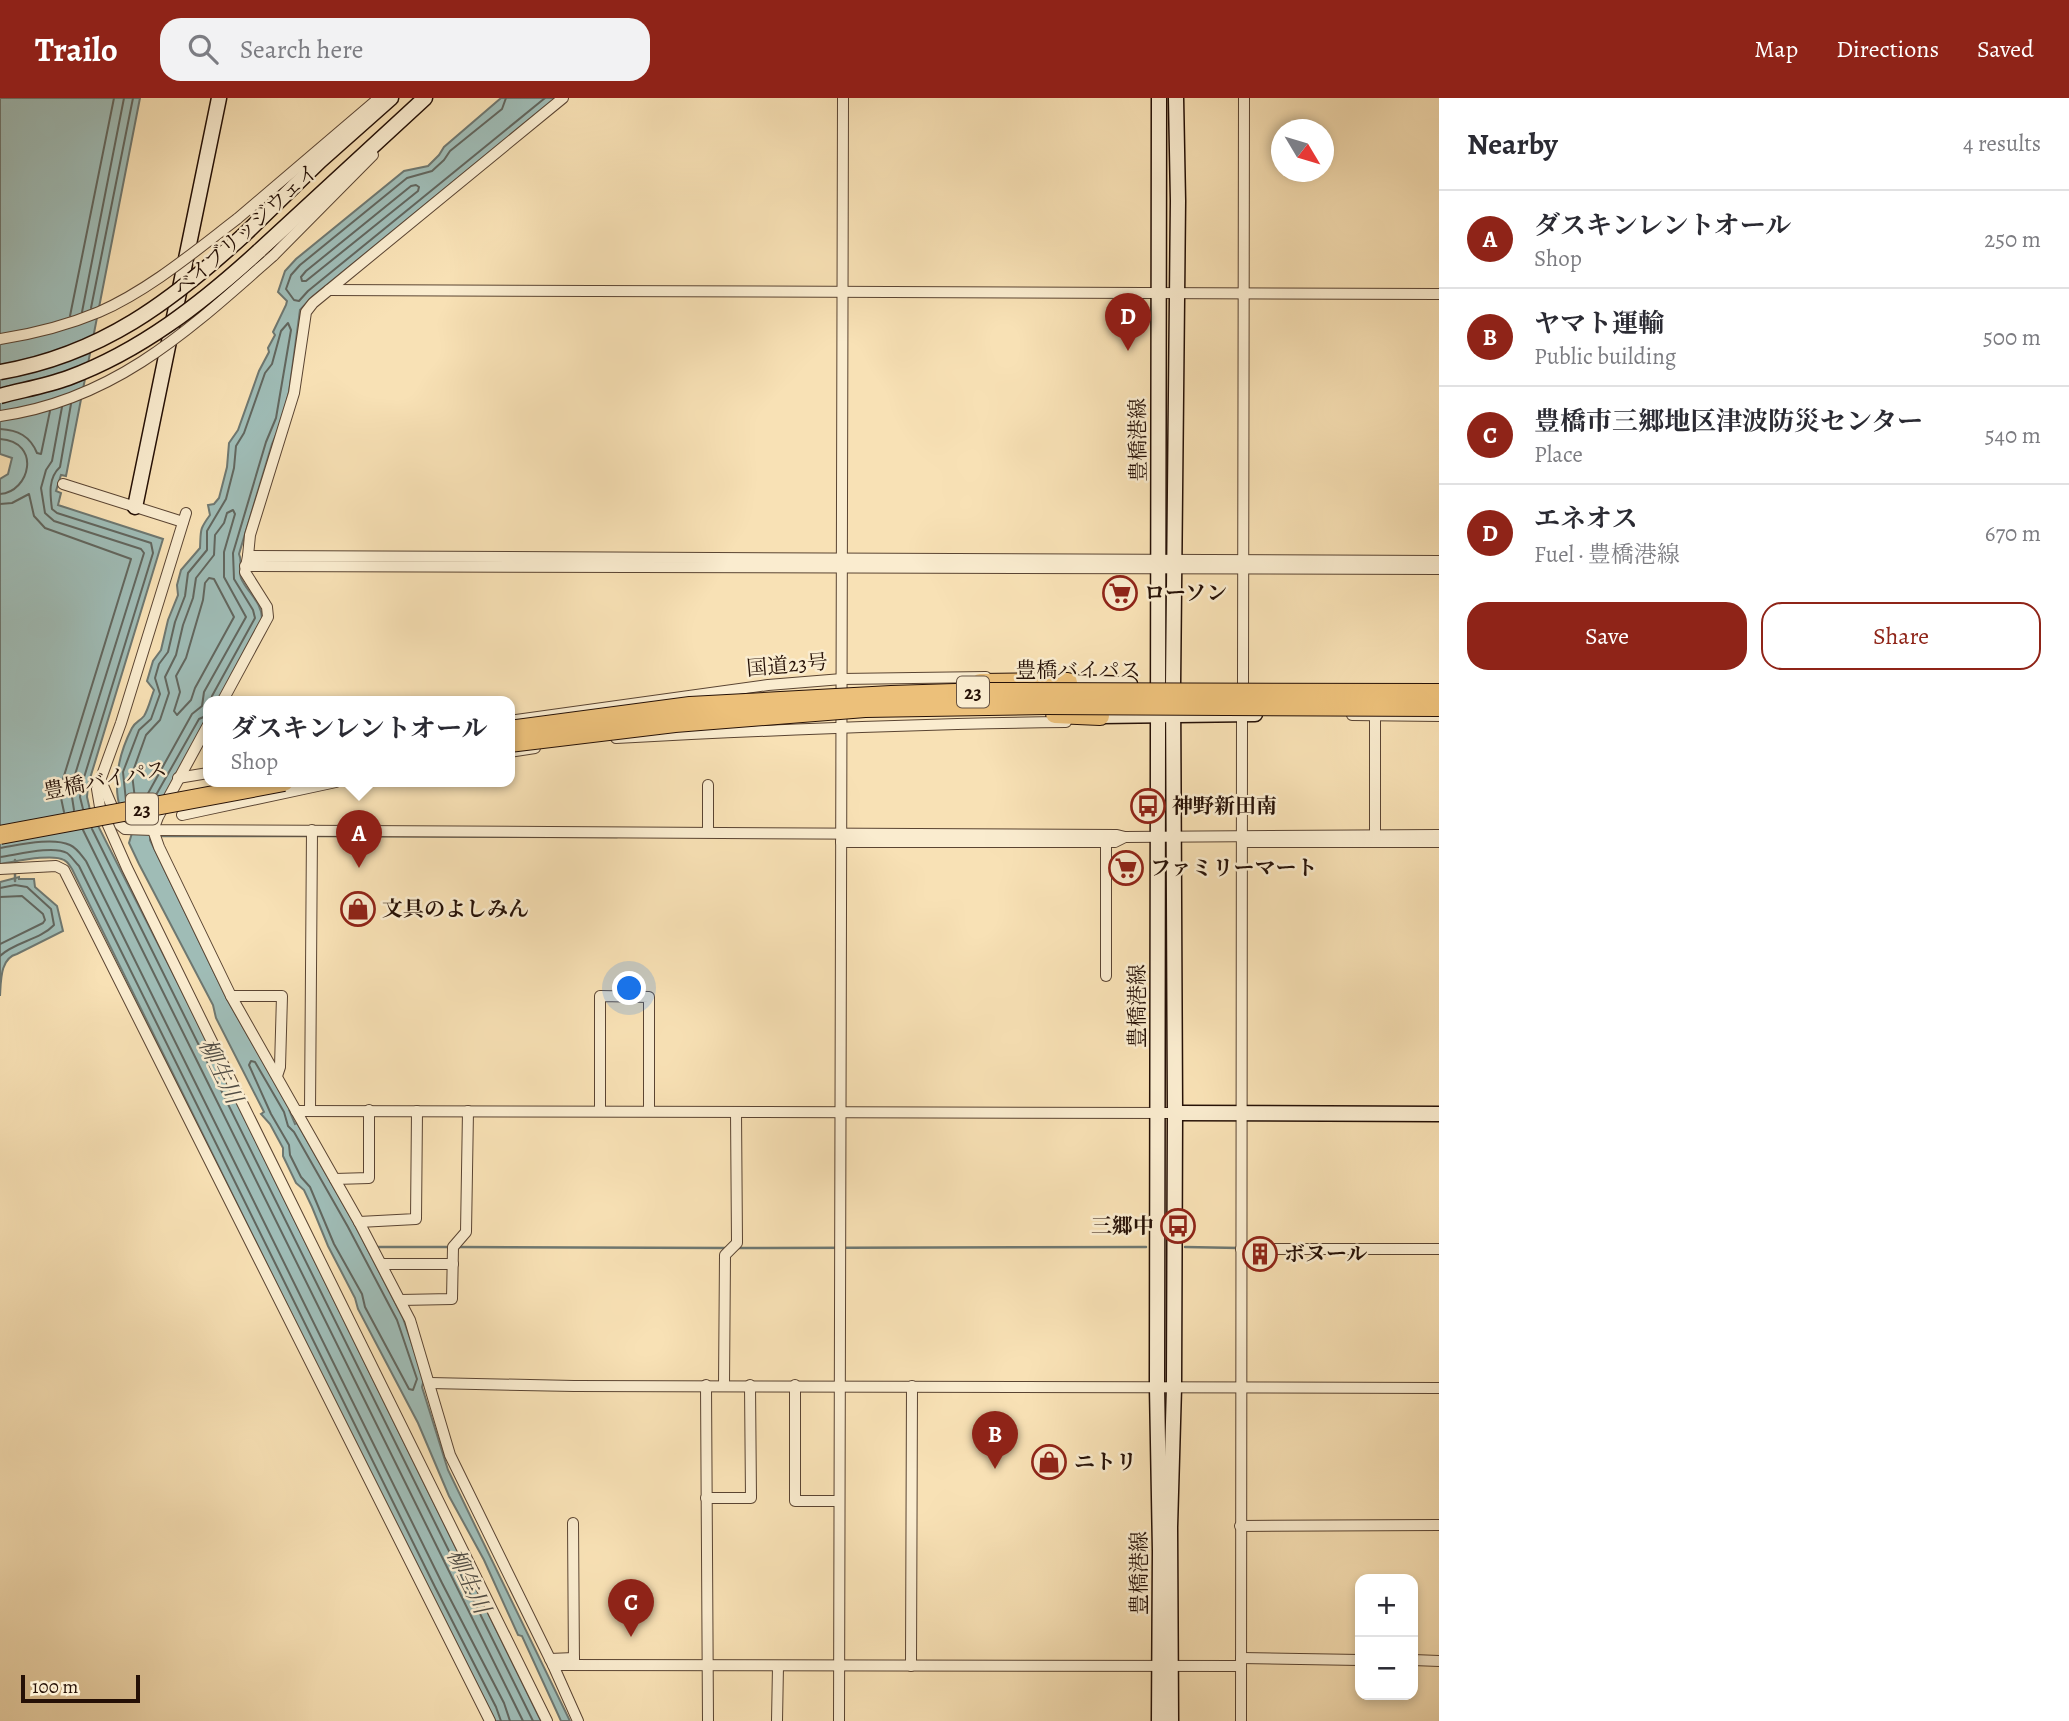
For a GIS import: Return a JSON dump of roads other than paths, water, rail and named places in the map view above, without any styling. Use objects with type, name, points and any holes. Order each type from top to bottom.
[{"type":"highway","name":"23","points":[[690,706],[804,689],[1069,682]]},
{"type":"highway","name":"豊橋バイパス","points":[[515,729],[690,706],[836,697],[987,692],[1439,693]]},
{"type":"highway","name":"豊橋バイパス","points":[[515,742],[606,731],[865,708],[1439,707]]},
{"type":"highway","name":"23","points":[[721,720],[980,713],[1100,716]]},
{"type":"highway","name":"豊橋バイパス","points":[[0,823],[203,785]]},
{"type":"highway","name":"豊橋バイパス","points":[[0,835],[257,787]]},
{"type":"main road","points":[[135,507],[219,98]]},
{"type":"main road","name":"ベイブリッジウェイ","points":[[0,372],[55,358],[93,344],[156,309],[193,281],[391,98]]},
{"type":"main road","name":"ベイブリッジウェイ","points":[[0,396],[66,379],[133,348],[198,304],[266,253],[425,98]]},
{"type":"main road","name":"豊橋港線","points":[[1160,98],[1159,565],[1166,716],[1158,837],[1157,1387],[1160,1551],[1165,1667],[1171,1721]]},
{"type":"main road","name":"豊橋港線","points":[[1166,685],[1175,565],[1176,98]]},
{"type":"main road","points":[[1069,682],[1166,685]]},
{"type":"main road","points":[[1100,716],[1309,713]]},
{"type":"main road","name":"豊橋港線","points":[[1159,1721],[1165,1667],[1174,1387],[1176,837],[1166,716]]},
{"type":"main road","points":[[1175,1113],[1439,1114]]},
{"type":"street","points":[[0,339],[38,331],[99,312],[145,287],[237,219],[379,98]]},
{"type":"street","points":[[225,696],[268,617],[267,607],[247,578],[246,561],[250,535],[294,393],[306,312],[329,290],[563,98]]},
{"type":"street","points":[[839,1721],[843,98]]},
{"type":"street","points":[[1243,686],[1244,98]]},
{"type":"street","points":[[0,416],[60,401],[97,387],[136,367],[195,324],[266,253]]},
{"type":"street","points":[[329,290],[1439,294]]},
{"type":"street","points":[[63,484],[135,507],[184,517],[102,781],[97,789],[100,807],[127,868],[547,1721]]},
{"type":"street","points":[[246,561],[1159,565],[1404,565],[1439,561]]},
{"type":"street","points":[[1404,565],[1439,569]]},
{"type":"street","name":"国道23号","points":[[515,720],[710,691],[842,679],[1046,676],[1062,678],[1069,682]]},
{"type":"street","points":[[1166,685],[1439,685]]},
{"type":"street","points":[[1309,686],[1309,713],[1439,716]]},
{"type":"street","points":[[610,707],[615,738]]},
{"type":"street","points":[[1241,1721],[1242,715]]},
{"type":"street","points":[[515,751],[615,738],[842,726],[1065,722],[1100,716]]},
{"type":"street","points":[[1375,716],[1378,837]]},
{"type":"street","points":[[203,734],[178,778],[154,833],[231,996],[359,1222],[410,1320],[450,1455],[552,1662],[578,1721]]},
{"type":"street","name":"23","points":[[178,778],[203,774]]},
{"type":"street","points":[[178,778],[183,829]]},
{"type":"street","points":[[102,781],[120,825],[125,829],[154,833],[183,829],[312,834],[708,832],[841,837],[1007,838],[1243,838],[1247,835],[1294,838],[1378,837],[1439,842]]},
{"type":"street","points":[[708,785],[708,832]]},
{"type":"street","points":[[182,815],[313,787]]},
{"type":"street","points":[[310,1110],[312,834]]},
{"type":"street","points":[[1404,838],[1439,835]]},
{"type":"street","points":[[1106,838],[1106,976]]},
{"type":"street","points":[[10,868],[56,866],[64,870],[489,1721]]},
{"type":"street","points":[[231,996],[282,996],[280,1067],[277,1076]]},
{"type":"street","points":[[600,1111],[600,996],[649,997],[649,1111]]},
{"type":"street","points":[[335,1179],[369,1178],[369,1110]]},
{"type":"street","points":[[296,1111],[1175,1113]]},
{"type":"street","points":[[359,1222],[416,1219],[417,1111]]},
{"type":"street","points":[[400,1300],[452,1299],[454,1247],[466,1232],[468,1111]]},
{"type":"street","points":[[724,1385],[725,1255],[737,1243],[736,1112]]},
{"type":"street","points":[[1241,1249],[1439,1249]]},
{"type":"street","points":[[382,1264],[453,1264]]},
{"type":"street","points":[[430,1383],[1439,1388]]},
{"type":"street","points":[[706,1385],[708,1721]]},
{"type":"street","points":[[706,1498],[751,1498],[750,1385]]},
{"type":"street","points":[[795,1385],[795,1501],[838,1501]]},
{"type":"street","points":[[911,1666],[912,1386]]},
{"type":"street","points":[[573,1523],[574,1662]]},
{"type":"street","points":[[1240,1525],[1439,1525]]},
{"type":"street","points":[[552,1662],[708,1666],[1165,1667],[1241,1662],[1355,1660]]},
{"type":"street","points":[[1418,1660],[1439,1661]]},
{"type":"street","points":[[777,1721],[778,1666]]},
{"type":"water","name":"柳生川","points":[[0,98],[140,98],[66,476],[61,475],[56,491],[61,493],[58,505],[163,539],[88,785],[90,810],[190,1007],[541,1721],[495,1721],[428,1591],[72,869],[64,860],[51,857],[0,864],[0,479],[8,474],[12,458],[0,454]]},
{"type":"water","points":[[501,98],[556,98],[312,297],[300,310],[289,392],[282,421],[272,444],[239,554],[241,578],[257,603],[262,620],[220,696],[203,696],[203,726],[151,821],[150,840],[227,999],[293,1114],[290,1112],[295,1124],[297,1123],[354,1223],[403,1318],[424,1379],[422,1387],[448,1470],[570,1721],[561,1721],[522,1636],[518,1635],[484,1560],[449,1496],[418,1423],[358,1309],[304,1190],[296,1183],[283,1156],[283,1148],[270,1124],[261,1114],[264,1112],[216,1018],[213,1005],[129,843],[132,833],[120,808],[117,794],[118,767],[126,741],[132,728],[145,713],[154,690],[147,681],[153,661],[161,650],[168,620],[178,595],[177,585],[181,570],[200,548],[201,530],[210,515],[208,505],[214,504],[219,498],[227,467],[229,443],[238,430],[259,371],[269,352],[268,348],[275,335],[273,332],[286,305],[287,301],[278,292],[285,271],[296,259],[404,171],[428,166],[444,147]]},
{"type":"water","points":[[19,877],[34,879],[35,887],[57,906],[63,931],[7,960],[2,971],[0,996],[0,882]]},
{"type":"waterway","points":[[251,561],[300,561]]},
{"type":"waterway","points":[[158,836],[309,836]]},
{"type":"waterway","points":[[315,836],[617,837]]},
{"type":"waterway","points":[[15,860],[15,881]]},
{"type":"waterway","points":[[376,1247],[450,1247]]},
{"type":"waterway","points":[[457,1247],[727,1248]]},
{"type":"waterway","points":[[737,1248],[1146,1247]]},
{"type":"waterway","points":[[1185,1247],[1239,1248]]},
{"type":"place","name":"エネオス","points":[[1128,351]]},
{"type":"place","name":"ローソン","points":[[1120,593]]},
{"type":"place","name":"神野新田南","points":[[1148,806]]},
{"type":"place","name":"ダスキンレントオール","points":[[359,868]]},
{"type":"place","name":"ファミリーマート","points":[[1126,868]]},
{"type":"place","name":"文具のよしみん","points":[[358,909]]},
{"type":"place","name":"三郷中","points":[[1178,1226]]},
{"type":"place","name":"ボヌール","points":[[1260,1254]]},
{"type":"place","name":"ニトリ","points":[[1049,1462]]},
{"type":"place","name":"ヤマト運輸","points":[[995,1469]]},
{"type":"place","name":"豊橋市三郷地区津波防災センター","points":[[631,1637]]}]
